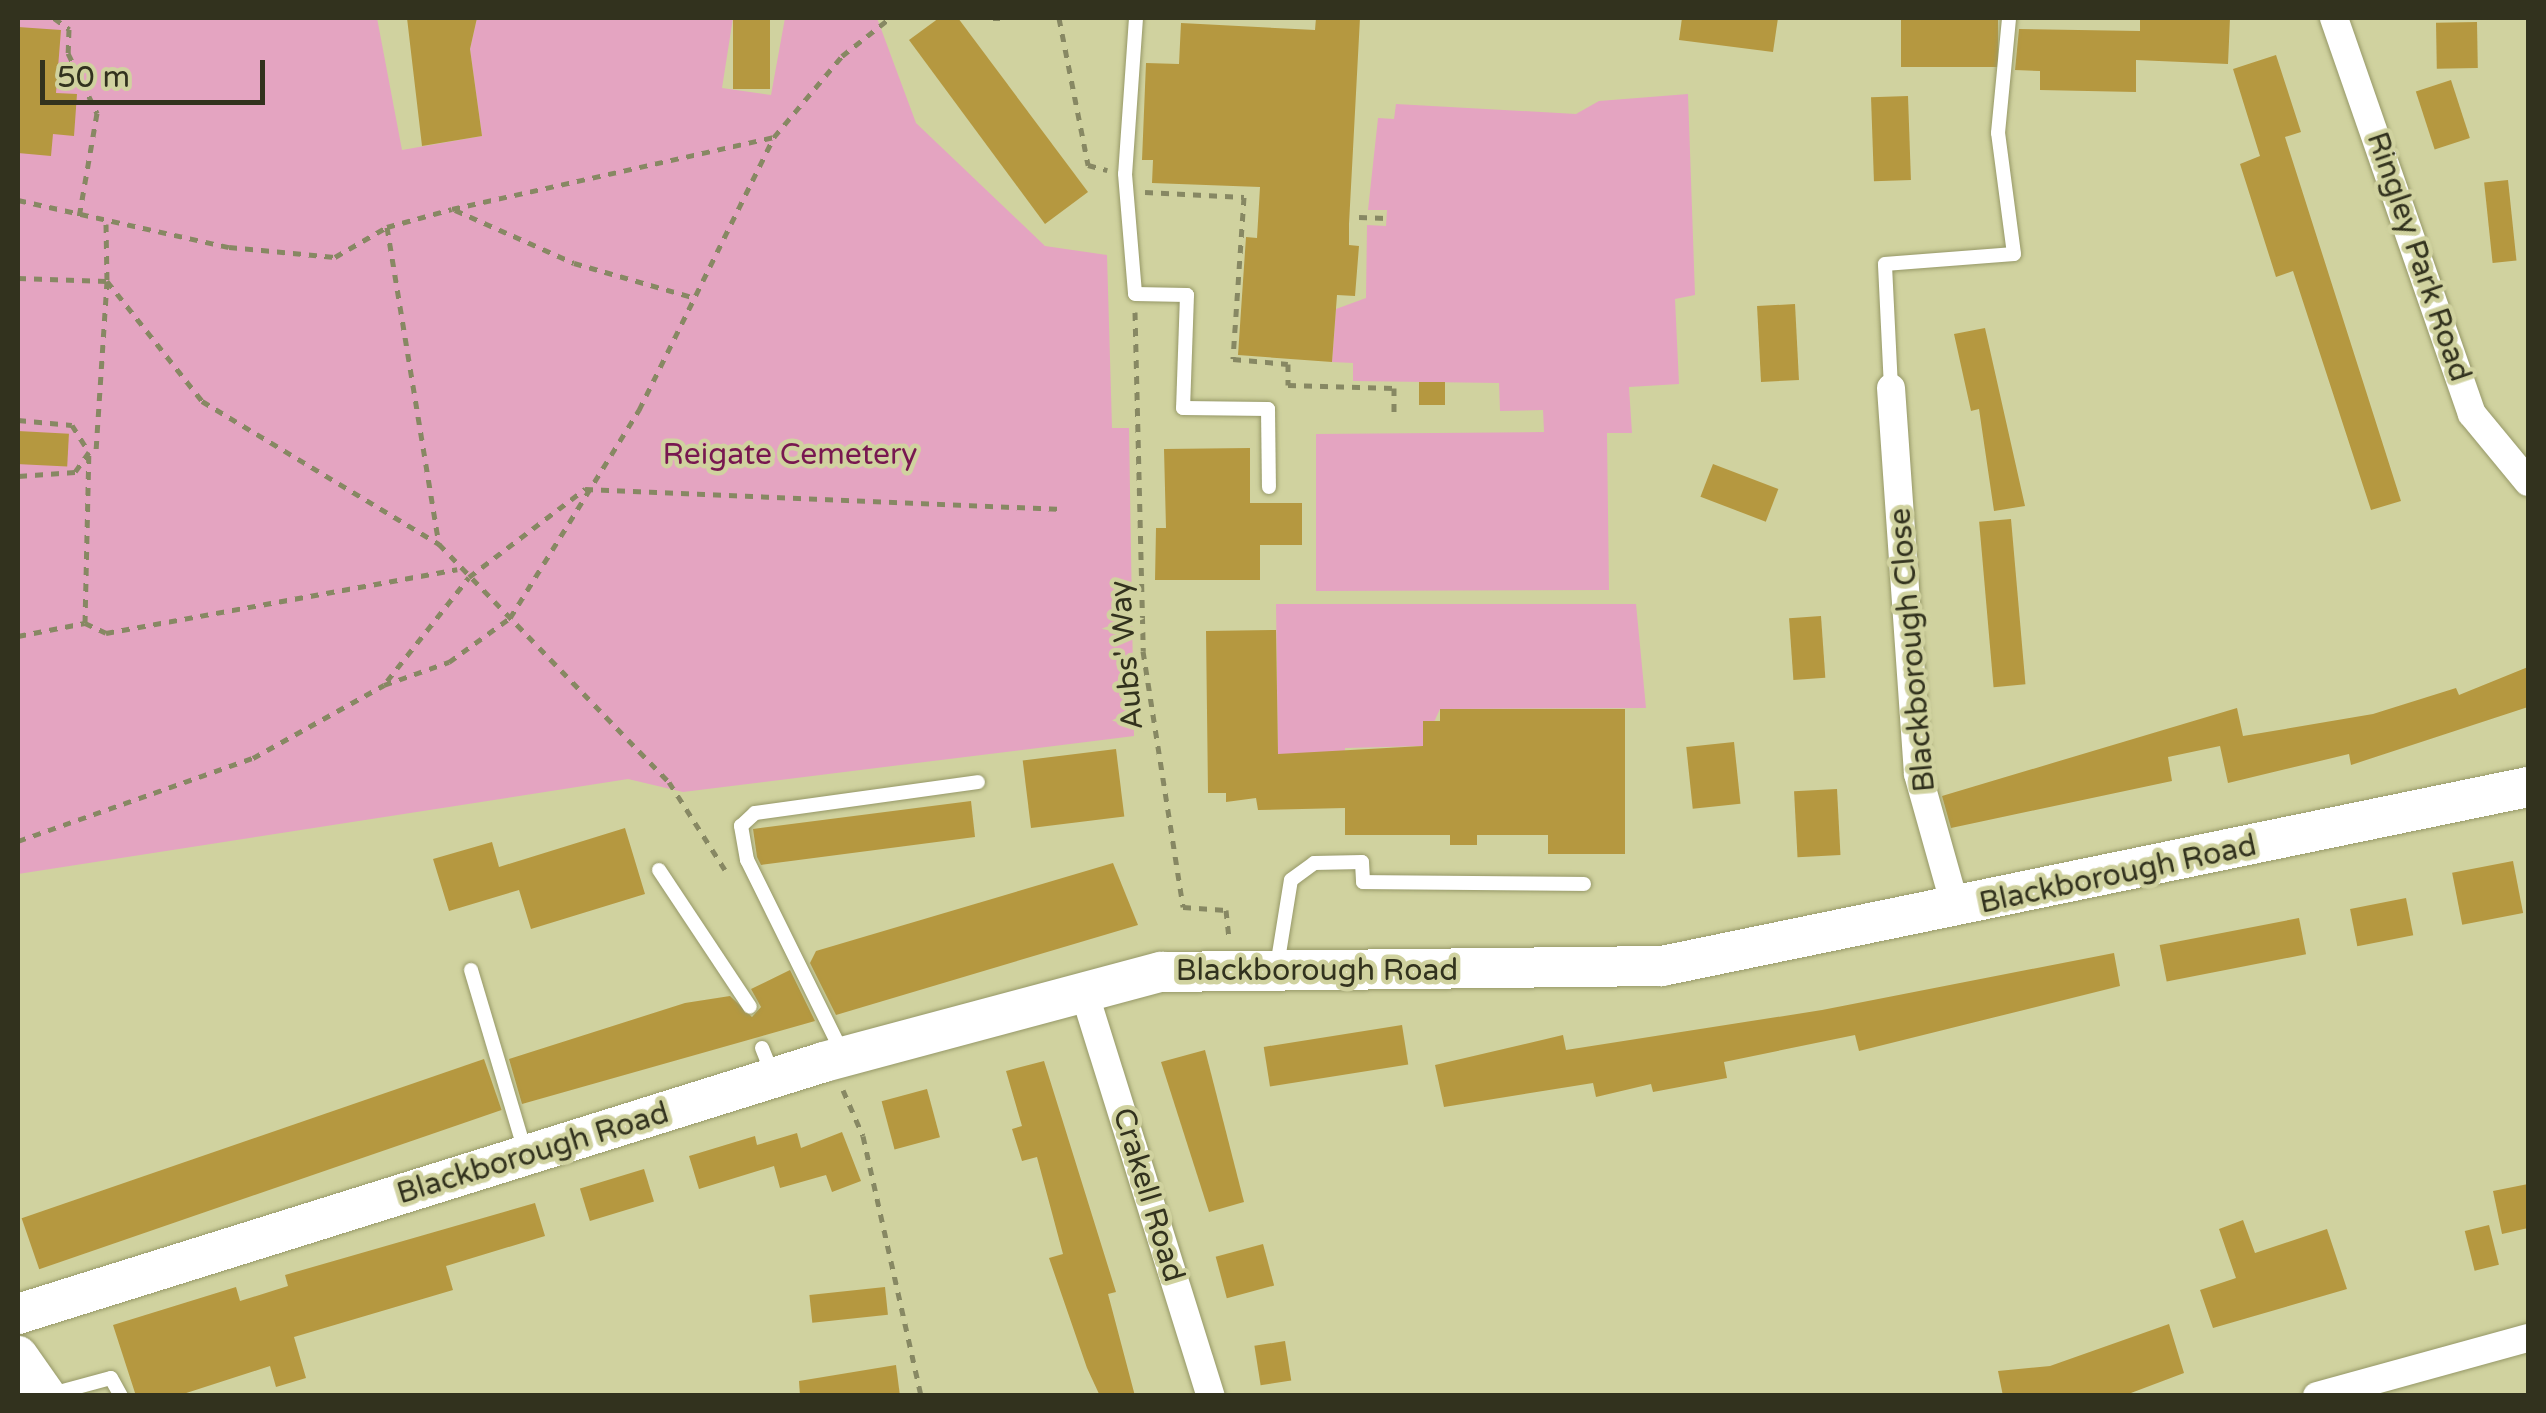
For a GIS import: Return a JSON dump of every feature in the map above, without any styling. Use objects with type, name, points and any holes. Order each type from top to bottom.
[{"type":"main road","name":"Blackborough Road","points":[[18,1314],[526,1156],[768,1063],[834,1060],[1161,972],[1277,967],[1593,973],[1956,909],[2528,787]]},
{"type":"main road","points":[[18,1356],[47,1396]]},
{"type":"street","name":"Ringley Park Road","points":[[2334,18],[2472,414],[2528,482]]},
{"type":"street","name":"Blackborough Close","points":[[1891,388],[1918,774],[1956,909]]},
{"type":"street","name":"Crakell Road","points":[[1085,995],[1211,1396]]},
{"type":"street","points":[[2317,1396],[2528,1338]]},
{"type":"lane","points":[[1136,18],[1126,174],[1134,294],[1187,295],[1184,408],[1268,409],[1269,487]]},
{"type":"lane","points":[[1891,388],[1885,264],[2014,254],[1998,133],[2009,18]]},
{"type":"lane","points":[[834,1060],[747,860],[741,826],[755,813],[978,782]]},
{"type":"lane","points":[[1277,967],[1291,880],[1314,864],[1362,862],[1363,882],[1584,884]]},
{"type":"lane","points":[[658,870],[750,1007]]},
{"type":"lane","points":[[471,970],[526,1156]]},
{"type":"lane","points":[[47,1396],[112,1378],[121,1396]]},
{"type":"path","points":[[54,18],[69,29],[68,53],[97,113],[80,217]]},
{"type":"path","points":[[18,840],[253,758],[384,684],[449,662],[510,618],[585,489],[639,410],[774,137],[842,56],[890,18]]},
{"type":"path","points":[[1059,18],[1088,165],[1126,174]]},
{"type":"path","points":[[18,200],[106,224],[335,257],[386,227],[774,137]]},
{"type":"path","points":[[1127,191],[1244,197],[1233,359],[1288,364],[1288,385],[1394,388],[1394,419]]},
{"type":"path","points":[[452,209],[574,263],[695,298]]},
{"type":"path","points":[[1359,217],[1387,218]]},
{"type":"path","points":[[85,622],[92,452],[108,281],[106,224]]},
{"type":"path","points":[[386,227],[439,544]]},
{"type":"path","points":[[18,278],[108,281]]},
{"type":"path","points":[[108,281],[202,401],[439,544],[456,569],[470,577],[669,782],[728,875]]},
{"type":"path","name":"Aubs' Way","points":[[1134,294],[1143,651],[1182,908],[1226,910],[1233,968]]},
{"type":"path","points":[[18,420],[72,425],[92,452]]},
{"type":"path","points":[[18,476],[75,472],[92,452]]},
{"type":"path","points":[[384,684],[470,577],[585,489],[1063,509]]},
{"type":"path","points":[[18,636],[85,622],[106,633],[456,569]]},
{"type":"path","points":[[834,1060],[862,1136],[921,1396]]},
{"type":"green space","name":"Reigate Cemetery","points":[[18,18],[377,18],[402,150],[482,136],[470,49],[477,18],[733,18],[722,88],[771,95],[785,18],[877,18],[916,123],[1045,246],[1107,255],[1112,428],[1129,428],[1134,736],[683,792],[628,779],[18,874]]},
{"type":"green space","points":[[1688,94],[1695,295],[1675,299],[1679,384],[1629,387],[1632,433],[1607,433],[1609,590],[1316,591],[1316,434],[1544,432],[1543,410],[1500,411],[1499,383],[1353,381],[1353,363],[1332,362],[1336,309],[1366,298],[1367,225],[1386,226],[1387,210],[1368,210],[1378,118],[1394,119],[1396,104],[1576,114],[1599,101]]},
{"type":"green space","points":[[1276,604],[1636,604],[1646,708],[1440,709],[1423,746],[1345,748],[1345,781],[1302,754],[1278,754]]},
{"type":"building","points":[[407,18],[477,18],[470,49],[482,136],[422,146]]},
{"type":"building","points":[[733,18],[770,18],[770,89],[733,89]]},
{"type":"building","points":[[939,18],[958,18],[1088,192],[1045,224],[909,40]]},
{"type":"building","points":[[1316,18],[1360,18],[1349,224],[1349,245],[1359,246],[1355,296],[1337,295],[1332,362],[1238,355],[1246,237],[1257,238],[1260,187],[1152,183],[1153,160],[1142,160],[1146,63],[1179,64],[1181,23],[1315,30]]},
{"type":"building","points":[[1682,18],[1778,18],[1773,52],[1679,40]]},
{"type":"building","points":[[1901,18],[1998,18],[1998,67],[1901,67]]},
{"type":"building","points":[[2140,18],[2230,18],[2228,64],[2136,60],[2136,92],[2040,90],[2040,71],[2015,70],[2019,29],[2140,31]]},
{"type":"building","points":[[2477,22],[2478,68],[2437,69],[2436,23]]},
{"type":"building","points":[[18,27],[61,30],[56,93],[77,94],[74,136],[53,134],[51,156],[18,153]]},
{"type":"building","points":[[2276,55],[2301,132],[2285,137],[2401,501],[2371,510],[2293,271],[2276,277],[2240,164],[2260,156],[2233,69]]},
{"type":"building","points":[[2451,80],[2470,138],[2435,149],[2416,91]]},
{"type":"building","points":[[1908,96],[1911,180],[1874,181],[1871,97]]},
{"type":"building","points":[[2508,180],[2516,261],[2493,263],[2484,183]]},
{"type":"building","points":[[1795,304],[1799,380],[1761,382],[1757,306]]},
{"type":"building","points":[[1985,328],[2025,506],[1994,511],[1979,409],[1971,411],[1954,334]]},
{"type":"building","points":[[1419,382],[1445,382],[1445,405],[1419,405]]},
{"type":"building","points":[[18,431],[69,434],[67,467],[18,464]]},
{"type":"building","points":[[1250,448],[1250,503],[1302,503],[1302,545],[1260,545],[1260,580],[1155,580],[1156,528],[1166,528],[1164,449]]},
{"type":"building","points":[[1713,464],[1778,489],[1766,522],[1700,497]]},
{"type":"building","points":[[2011,519],[2025,684],[1994,687],[1979,522]]},
{"type":"building","points":[[1821,616],[1825,678],[1793,680],[1789,618]]},
{"type":"building","points":[[1276,630],[1278,754],[1423,746],[1423,721],[1440,721],[1440,709],[1625,709],[1625,854],[1548,854],[1548,835],[1477,835],[1477,845],[1450,845],[1450,835],[1345,835],[1345,808],[1258,810],[1256,798],[1226,802],[1226,793],[1208,793],[1206,631]]},
{"type":"building","points":[[2528,667],[2528,707],[2351,765],[2349,754],[2228,783],[2220,746],[2168,757],[2172,781],[1951,828],[1942,796],[2237,708],[2243,736],[2373,714],[2456,688],[2459,695]]},
{"type":"building","points":[[1734,742],[1740,804],[1693,809],[1686,747]]},
{"type":"building","points":[[1116,749],[1124,816],[1031,828],[1023,760]]},
{"type":"building","points":[[1837,789],[1840,855],[1798,857],[1794,791]]},
{"type":"building","points":[[971,801],[975,837],[761,865],[757,857],[753,829]]},
{"type":"building","points":[[625,828],[645,894],[531,929],[519,890],[449,911],[433,859],[492,842],[499,867]]},
{"type":"building","points":[[2513,861],[2523,913],[2462,925],[2452,873]]},
{"type":"building","points":[[1113,863],[1138,925],[836,1015],[810,963],[816,951]]},
{"type":"building","points":[[2406,898],[2413,935],[2357,946],[2350,909]]},
{"type":"building","points":[[2299,918],[2306,954],[2167,981],[2160,945]]},
{"type":"building","points":[[2114,953],[2120,986],[1859,1051],[1855,1035],[1724,1062],[1727,1078],[1653,1092],[1651,1084],[1596,1097],[1593,1083],[1444,1107],[1435,1065],[1563,1035],[1566,1050],[1822,1010]]},
{"type":"building","points":[[790,970],[815,1021],[522,1104],[509,1059],[685,1003],[730,996],[752,1017],[761,1007],[751,989]]},
{"type":"building","points":[[1402,1025],[1408,1065],[1270,1086],[1264,1047]]},
{"type":"building","points":[[1205,1050],[1244,1202],[1209,1212],[1161,1062]]},
{"type":"building","points":[[484,1059],[502,1110],[39,1269],[22,1218]]},
{"type":"building","points":[[1044,1061],[1116,1292],[1108,1294],[1135,1396],[1100,1396],[1087,1368],[1049,1258],[1063,1254],[1037,1157],[1022,1161],[1012,1129],[1022,1126],[1006,1071]]},
{"type":"building","points":[[927,1089],[940,1137],[895,1149],[882,1101]]},
{"type":"building","points":[[842,1132],[861,1181],[832,1192],[826,1175],[780,1188],[774,1166],[699,1189],[689,1156],[755,1136],[757,1145],[797,1133],[801,1148]]},
{"type":"building","points":[[644,1169],[654,1202],[590,1221],[580,1189]]},
{"type":"building","points":[[2528,1184],[2528,1228],[2502,1234],[2493,1191]]},
{"type":"building","points":[[535,1203],[545,1236],[446,1266],[453,1290],[294,1337],[306,1378],[276,1387],[270,1366],[177,1396],[136,1396],[113,1325],[236,1287],[240,1301],[288,1286],[285,1275]]},
{"type":"building","points":[[2243,1220],[2255,1253],[2327,1229],[2347,1289],[2213,1328],[2200,1290],[2236,1278],[2219,1229]]},
{"type":"building","points":[[2489,1225],[2499,1265],[2475,1271],[2465,1231]]},
{"type":"building","points":[[1263,1244],[1274,1286],[1227,1298],[1216,1257]]},
{"type":"building","points":[[885,1287],[888,1315],[812,1323],[809,1295]]},
{"type":"building","points":[[2169,1324],[2184,1373],[2123,1396],[2003,1396],[1998,1371],[2050,1366]]},
{"type":"building","points":[[1285,1341],[1291,1381],[1261,1385],[1254,1346]]},
{"type":"building","points":[[896,1365],[900,1396],[800,1396],[799,1381]]}]
